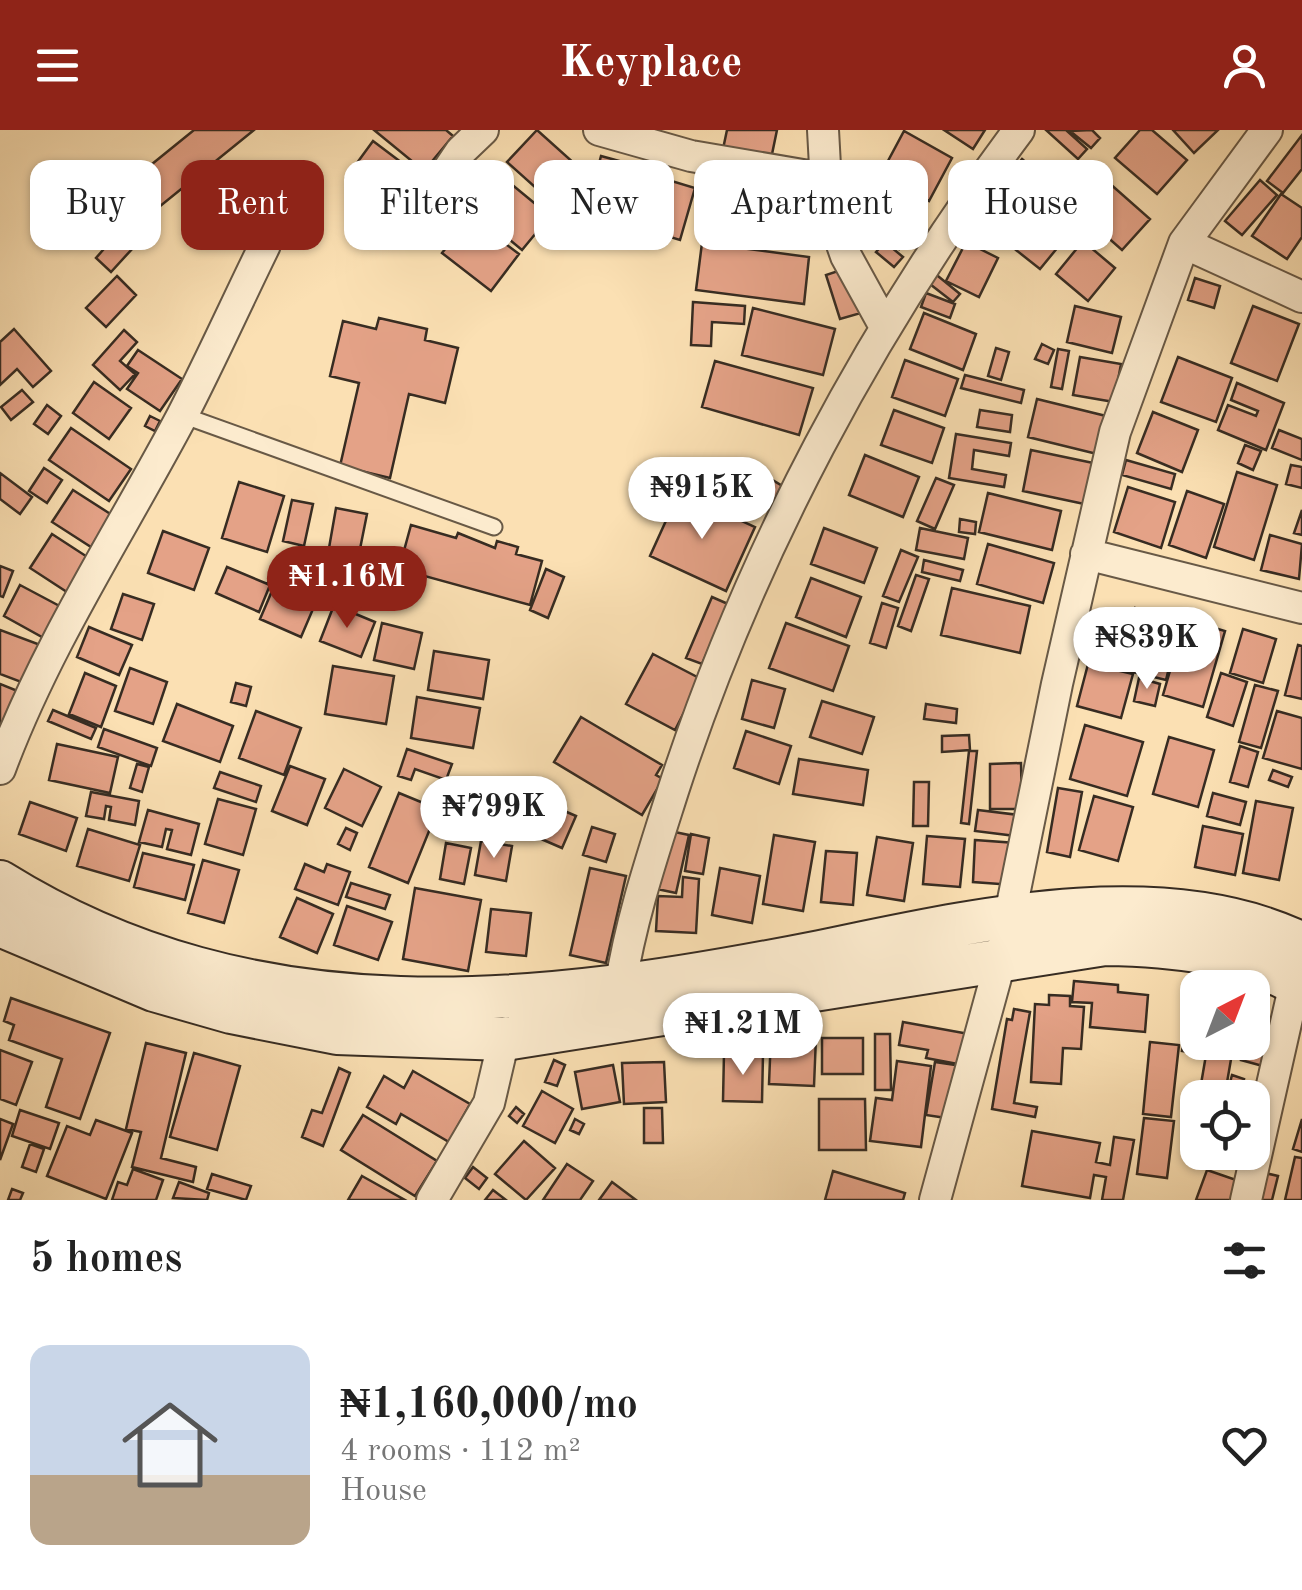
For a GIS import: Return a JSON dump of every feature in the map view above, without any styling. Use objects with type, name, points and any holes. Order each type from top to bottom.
[{"type":"main road","points":[[0,882],[104,938],[188,968],[323,995],[450,999],[620,988],[1005,938],[1173,945],[1300,971]]},
{"type":"main road","points":[[0,925],[154,990],[231,1012],[338,1033],[504,1039],[1005,938]]},
{"type":"street","points":[[456,160],[483,130]]},
{"type":"street","points":[[599,130],[716,160]]},
{"type":"street","points":[[823,130],[825,160]]},
{"type":"street","points":[[620,988],[631,920],[711,674],[884,325],[950,222],[1019,130]]},
{"type":"street","points":[[935,1200],[1005,938],[1115,432],[1184,243],[1267,130]]},
{"type":"street","points":[[1184,243],[1302,297]]},
{"type":"street","points":[[0,769],[20,717],[59,638],[182,415],[263,250]]},
{"type":"street","points":[[844,250],[884,325]]},
{"type":"street","points":[[1086,554],[1302,608]]},
{"type":"street","points":[[1246,1200],[1300,971]]},
{"type":"street","points":[[432,1200],[489,1103],[504,1039]]},
{"type":"lane","points":[[182,415],[494,527]]},
{"type":"building","points":[[194,130],[254,130],[217,160],[181,160],[181,189],[161,205],[161,160],[157,160]]},
{"type":"building","points":[[374,130],[446,130],[453,136],[433,160],[411,160]]},
{"type":"building","points":[[537,130],[570,160],[534,160],[534,186],[514,168],[514,160],[509,160]]},
{"type":"building","points":[[727,130],[777,130],[771,159],[723,149]]},
{"type":"building","points":[[944,130],[985,130],[973,149]]},
{"type":"building","points":[[1046,130],[1066,130],[1087,149],[1078,159]]},
{"type":"building","points":[[1092,130],[1100,138],[1091,148],[1070,131]]},
{"type":"building","points":[[1140,130],[1152,130],[1187,160],[1157,194],[1115,158]]},
{"type":"building","points":[[1173,130],[1218,130],[1194,153]]},
{"type":"building","points":[[904,131],[952,158],[929,201],[928,160],[888,160]]},
{"type":"building","points":[[1302,135],[1302,169],[1283,193],[1267,181]]},
{"type":"building","points":[[373,141],[398,160],[359,160]]},
{"type":"building","points":[[1260,180],[1277,195],[1242,235],[1225,221]]},
{"type":"building","points":[[674,182],[694,188],[680,240],[674,238]]},
{"type":"building","points":[[514,186],[534,203],[534,235],[522,250],[514,243]]},
{"type":"building","points":[[1113,186],[1150,219],[1122,250],[1113,242]]},
{"type":"building","points":[[1281,194],[1302,208],[1302,237],[1287,259],[1252,236]]},
{"type":"building","points":[[103,250],[131,250],[111,272],[96,258]]},
{"type":"building","points":[[514,250],[519,254],[491,291],[442,253]]},
{"type":"building","points":[[701,250],[756,250],[809,257],[804,304],[696,290]]},
{"type":"building","points":[[895,250],[903,257],[894,267],[876,252]]},
{"type":"building","points":[[962,250],[982,250],[998,258],[979,297],[946,281]]},
{"type":"building","points":[[1016,250],[1056,250],[1040,269]]},
{"type":"building","points":[[1076,250],[1094,250],[1115,268],[1088,301],[1056,274]]},
{"type":"building","points":[[847,268],[861,313],[840,319],[826,275]]},
{"type":"building","points":[[933,272],[960,294],[953,302],[926,281]]},
{"type":"building","points":[[117,276],[136,295],[106,327],[86,308]]},
{"type":"building","points":[[1195,278],[1220,286],[1214,308],[1188,300]]},
{"type":"building","points":[[926,293],[955,304],[950,318],[921,307]]},
{"type":"building","points":[[693,302],[745,306],[744,324],[712,322],[711,346],[691,345]]},
{"type":"building","points":[[1075,306],[1121,317],[1112,353],[1067,342]]},
{"type":"building","points":[[1253,306],[1299,324],[1277,381],[1231,363]]},
{"type":"building","points":[[753,308],[835,329],[823,375],[742,355]]},
{"type":"building","points":[[924,313],[976,334],[963,370],[910,349]]},
{"type":"building","points":[[379,318],[427,329],[425,340],[458,348],[445,403],[409,394],[390,478],[340,466],[359,383],[330,376],[343,321],[376,329]]},
{"type":"building","points":[[14,329],[51,371],[33,387],[17,369],[0,385],[0,342]]},
{"type":"building","points":[[124,330],[137,342],[120,361],[135,374],[120,390],[93,365]]},
{"type":"building","points":[[1042,344],[1054,350],[1048,364],[1035,359]]},
{"type":"building","points":[[996,348],[1009,352],[1001,380],[988,376]]},
{"type":"building","points":[[1058,349],[1069,351],[1062,389],[1051,387]]},
{"type":"building","points":[[138,350],[182,379],[160,411],[127,389],[138,373],[127,366]]},
{"type":"building","points":[[1080,357],[1121,364],[1114,402],[1073,395]]},
{"type":"building","points":[[1178,357],[1232,378],[1216,422],[1161,402]]},
{"type":"building","points":[[905,360],[958,379],[945,416],[892,397]]},
{"type":"building","points":[[715,361],[813,388],[799,435],[702,407]]},
{"type":"building","points":[[965,375],[1024,390],[1021,403],[961,388]]},
{"type":"building","points":[[94,382],[131,408],[109,439],[73,413]]},
{"type":"building","points":[[1237,383],[1284,403],[1266,450],[1218,430],[1228,405],[1256,416],[1258,411],[1231,400]]},
{"type":"building","points":[[22,390],[33,402],[11,420],[1,407]]},
{"type":"building","points":[[1037,399],[1106,416],[1097,454],[1028,437]]},
{"type":"building","points":[[47,405],[61,416],[48,434],[34,424]]},
{"type":"building","points":[[894,410],[944,428],[932,463],[881,445]]},
{"type":"building","points":[[980,410],[1012,415],[1010,432],[977,427]]},
{"type":"building","points":[[1153,412],[1198,430],[1182,472],[1137,453]]},
{"type":"building","points":[[150,416],[160,421],[155,431],[145,426]]},
{"type":"building","points":[[71,428],[131,469],[109,501],[49,460]]},
{"type":"building","points":[[1279,430],[1302,439],[1302,460],[1272,448]]},
{"type":"building","points":[[956,434],[1011,443],[1009,456],[974,450],[972,469],[1006,475],[1004,487],[949,478]]},
{"type":"building","points":[[1245,445],[1261,451],[1253,470],[1238,463]]},
{"type":"building","points":[[1031,450],[1098,464],[1089,505],[1023,491]]},
{"type":"building","points":[[865,455],[919,477],[903,517],[849,495]]},
{"type":"building","points":[[1126,460],[1175,474],[1171,489],[1122,475]]},
{"type":"building","points":[[1291,465],[1302,467],[1302,488],[1286,484]]},
{"type":"building","points":[[44,468],[62,480],[47,503],[29,491]]},
{"type":"building","points":[[759,472],[784,487],[771,507],[747,491]]},
{"type":"building","points":[[1237,472],[1277,485],[1254,560],[1214,547]]},
{"type":"building","points":[[0,473],[32,497],[20,514],[0,499]]},
{"type":"building","points":[[936,478],[954,485],[935,529],[917,521]]},
{"type":"building","points":[[239,482],[284,496],[267,552],[222,538]]},
{"type":"building","points":[[1128,487],[1175,502],[1161,548],[1114,532]]},
{"type":"building","points":[[73,490],[112,515],[91,547],[52,522]]},
{"type":"building","points":[[1187,491],[1224,504],[1206,558],[1169,545]]},
{"type":"building","points":[[679,492],[755,527],[726,591],[650,556]]},
{"type":"building","points":[[988,493],[1061,511],[1052,550],[979,532]]},
{"type":"building","points":[[292,500],[313,504],[304,546],[283,541]]},
{"type":"building","points":[[336,508],[367,514],[359,554],[329,548]]},
{"type":"building","points":[[1302,510],[1302,535],[1294,533]]},
{"type":"building","points":[[960,519],[976,522],[975,534],[959,532]]},
{"type":"building","points":[[411,525],[456,538],[458,533],[495,548],[497,541],[518,547],[516,554],[542,561],[530,605],[399,569]]},
{"type":"building","points":[[824,528],[877,548],[864,583],[811,564]]},
{"type":"building","points":[[920,528],[968,538],[964,559],[916,550]]},
{"type":"building","points":[[163,531],[209,548],[194,590],[148,573]]},
{"type":"building","points":[[52,534],[92,560],[70,594],[30,568]]},
{"type":"building","points":[[1270,535],[1302,544],[1299,579],[1261,570]]},
{"type":"building","points":[[988,544],[1054,563],[1043,603],[977,584]]},
{"type":"building","points":[[901,550],[918,557],[899,602],[883,596]]},
{"type":"building","points":[[276,560],[303,569],[300,579],[327,588],[322,601],[268,583]]},
{"type":"building","points":[[924,560],[963,570],[960,581],[922,572]]},
{"type":"building","points":[[0,566],[13,571],[3,597],[0,596]]},
{"type":"building","points":[[227,567],[270,585],[259,612],[216,593]]},
{"type":"building","points":[[546,569],[564,577],[548,618],[530,610]]},
{"type":"building","points":[[916,575],[929,579],[911,631],[898,626]]},
{"type":"building","points":[[811,578],[861,597],[846,637],[796,617]]},
{"type":"building","points":[[20,585],[67,610],[51,642],[4,616]]},
{"type":"building","points":[[952,588],[1030,606],[1020,653],[941,635]]},
{"type":"building","points":[[272,591],[313,609],[301,637],[260,619]]},
{"type":"building","points":[[123,594],[154,604],[142,640],[111,629]]},
{"type":"building","points":[[712,597],[728,604],[702,664],[686,658]]},
{"type":"building","points":[[882,603],[898,608],[886,648],[870,643]]},
{"type":"building","points":[[334,605],[375,622],[361,657],[320,641]]},
{"type":"building","points":[[1135,608],[1181,619],[1166,680],[1121,669]]},
{"type":"building","points":[[1102,611],[1130,618],[1116,670],[1133,674],[1121,718],[1077,706]]},
{"type":"building","points":[[1185,619],[1225,631],[1203,707],[1163,695]]},
{"type":"building","points":[[382,623],[422,633],[414,669],[374,660]]},
{"type":"building","points":[[786,623],[849,646],[833,691],[769,668]]},
{"type":"building","points":[[89,627],[132,645],[119,675],[77,657]]},
{"type":"building","points":[[1243,629],[1276,639],[1263,683],[1230,673]]},
{"type":"building","points":[[0,630],[43,646],[29,685],[0,674]]},
{"type":"building","points":[[1298,645],[1302,646],[1302,699],[1285,695]]},
{"type":"building","points":[[434,651],[489,660],[483,699],[428,690]]},
{"type":"building","points":[[653,654],[701,679],[675,730],[626,704]]},
{"type":"building","points":[[333,666],[394,676],[386,724],[325,714]]},
{"type":"building","points":[[130,668],[167,682],[153,724],[115,711]]},
{"type":"building","points":[[85,673],[116,686],[101,727],[69,714]]},
{"type":"building","points":[[1221,673],[1247,682],[1233,726],[1207,717]]},
{"type":"building","points":[[1139,678],[1160,684],[1155,706],[1134,701]]},
{"type":"building","points":[[752,680],[785,689],[774,728],[742,719]]},
{"type":"building","points":[[236,683],[251,687],[246,706],[231,702]]},
{"type":"building","points":[[0,684],[20,692],[5,730],[0,728]]},
{"type":"building","points":[[1255,685],[1278,691],[1261,748],[1239,742]]},
{"type":"building","points":[[417,697],[480,708],[473,748],[411,738]]},
{"type":"building","points":[[822,701],[874,717],[862,754],[810,737]]},
{"type":"building","points":[[177,704],[233,726],[220,762],[163,741]]},
{"type":"building","points":[[926,704],[957,709],[956,723],[924,719]]},
{"type":"building","points":[[53,710],[96,728],[91,739],[48,721]]},
{"type":"building","points":[[256,711],[301,728],[284,775],[239,758]]},
{"type":"building","points":[[1277,711],[1302,718],[1302,769],[1263,758]]},
{"type":"building","points":[[581,717],[662,765],[656,775],[663,779],[642,815],[554,762]]},
{"type":"building","points":[[1085,725],[1143,742],[1127,796],[1070,779]]},
{"type":"building","points":[[104,729],[157,748],[151,766],[98,747]]},
{"type":"building","points":[[746,731],[791,746],[779,784],[734,768]]},
{"type":"building","points":[[969,735],[970,750],[942,752],[942,736]]},
{"type":"building","points":[[1169,737],[1214,750],[1198,807],[1153,794]]},
{"type":"building","points":[[57,744],[118,757],[110,793],[49,780]]},
{"type":"building","points":[[1240,746],[1258,752],[1248,787],[1230,782]]},
{"type":"building","points":[[407,749],[452,764],[446,780],[415,769],[411,780],[398,776]]},
{"type":"building","points":[[969,751],[977,751],[969,824],[961,823]]},
{"type":"building","points":[[799,759],[868,770],[863,805],[793,794]]},
{"type":"building","points":[[1021,763],[1022,809],[990,809],[990,764]]},
{"type":"building","points":[[137,764],[149,767],[142,792],[130,788]]},
{"type":"building","points":[[290,766],[325,779],[307,825],[272,811]]},
{"type":"building","points":[[344,769],[381,787],[362,826],[325,808]]},
{"type":"building","points":[[1273,770],[1292,777],[1288,787],[1269,780]]},
{"type":"building","points":[[220,772],[261,786],[256,802],[214,788]]},
{"type":"building","points":[[914,782],[929,782],[928,826],[913,826]]},
{"type":"building","points":[[1058,788],[1082,792],[1070,857],[1047,852]]},
{"type":"building","points":[[91,792],[139,801],[135,825],[109,820],[111,807],[106,806],[104,819],[86,816]]},
{"type":"building","points":[[399,793],[438,809],[408,883],[369,867]]},
{"type":"building","points":[[1213,793],[1246,802],[1240,825],[1207,816]]},
{"type":"building","points":[[1094,796],[1133,807],[1118,861],[1079,850]]},
{"type":"building","points":[[218,799],[256,809],[243,855],[205,844]]},
{"type":"building","points":[[539,800],[576,816],[562,848],[525,832]]},
{"type":"building","points":[[1256,801],[1293,808],[1279,880],[1243,873]]},
{"type":"building","points":[[30,802],[77,818],[66,851],[19,834]]},
{"type":"building","points":[[148,810],[199,824],[191,855],[167,849],[172,830],[166,829],[162,847],[139,842]]},
{"type":"building","points":[[978,810],[1019,815],[1016,836],[975,831]]},
{"type":"building","points":[[1203,826],[1243,834],[1235,875],[1195,867]]},
{"type":"building","points":[[592,827],[615,834],[606,862],[583,855]]},
{"type":"building","points":[[346,828],[357,833],[350,850],[338,844]]},
{"type":"building","points":[[88,829],[140,845],[129,881],[77,866]]},
{"type":"building","points":[[670,831],[689,835],[676,893],[657,889]]},
{"type":"building","points":[[691,834],[709,838],[703,874],[685,871]]},
{"type":"building","points":[[774,835],[815,842],[803,911],[763,904]]},
{"type":"building","points":[[927,836],[965,839],[960,887],[923,884]]},
{"type":"building","points":[[877,837],[913,843],[904,901],[867,895]]},
{"type":"building","points":[[975,840],[1016,843],[1013,885],[973,882]]},
{"type":"building","points":[[481,841],[512,846],[506,881],[475,875]]},
{"type":"building","points":[[446,843],[471,848],[464,884],[440,879]]},
{"type":"building","points":[[826,851],[857,853],[853,905],[821,902]]},
{"type":"building","points":[[143,853],[194,865],[185,900],[134,887]]},
{"type":"building","points":[[203,860],[239,870],[224,923],[188,913]]},
{"type":"building","points":[[305,864],[324,872],[327,864],[350,872],[338,905],[295,889]]},
{"type":"building","points":[[590,868],[626,876],[606,963],[570,955]]},
{"type":"building","points":[[720,868],[760,876],[752,923],[712,915]]},
{"type":"building","points":[[683,877],[699,879],[696,933],[656,931],[658,896],[682,897]]},
{"type":"building","points":[[351,883],[390,895],[385,909],[346,897]]},
{"type":"building","points":[[415,888],[481,900],[468,971],[403,959]]},
{"type":"building","points":[[297,898],[333,914],[317,953],[280,937]]},
{"type":"building","points":[[347,906],[392,922],[378,960],[334,945]]},
{"type":"building","points":[[491,909],[531,913],[526,956],[486,952]]},
{"type":"building","points":[[1074,981],[1118,985],[1118,992],[1148,995],[1145,1032],[1090,1027],[1092,1003],[1072,1002]]},
{"type":"building","points":[[1049,995],[1070,996],[1070,1006],[1084,1007],[1081,1049],[1063,1048],[1061,1084],[1031,1082],[1035,1004],[1049,1005]]},
{"type":"building","points":[[11,998],[110,1033],[80,1119],[46,1107],[62,1059],[9,1040],[14,1025],[4,1021]]},
{"type":"building","points":[[1014,1009],[1030,1012],[1014,1103],[1037,1107],[1035,1117],[992,1109],[1007,1019],[1012,1020]]},
{"type":"building","points":[[1270,1017],[1283,1020],[1270,1068],[1241,1060],[1270,1060]]},
{"type":"building","points":[[903,1022],[969,1034],[963,1065],[926,1058],[928,1050],[899,1045]]},
{"type":"building","points":[[875,1034],[890,1034],[891,1090],[875,1090]]},
{"type":"building","points":[[771,1035],[816,1037],[814,1086],[769,1084]]},
{"type":"building","points":[[822,1038],[863,1038],[863,1074],[822,1074]]},
{"type":"building","points":[[1150,1042],[1179,1045],[1171,1117],[1143,1114]]},
{"type":"building","points":[[146,1043],[186,1053],[161,1158],[196,1167],[193,1182],[132,1167],[141,1132],[126,1129]]},
{"type":"building","points":[[0,1050],[32,1062],[16,1105],[0,1099]]},
{"type":"building","points":[[194,1053],[240,1066],[217,1150],[170,1137]]},
{"type":"building","points":[[724,1053],[763,1054],[762,1102],[723,1101]]},
{"type":"building","points":[[554,1060],[565,1065],[557,1086],[545,1082]]},
{"type":"building","points":[[1205,1060],[1231,1060],[1227,1080],[1202,1080]]},
{"type":"building","points":[[897,1061],[931,1066],[921,1147],[870,1141],[876,1098],[892,1100]]},
{"type":"building","points":[[664,1062],[666,1102],[624,1104],[622,1063]]},
{"type":"building","points":[[935,1062],[962,1066],[953,1119],[926,1115]]},
{"type":"building","points":[[613,1065],[620,1102],[582,1109],[575,1072]]},
{"type":"building","points":[[339,1068],[350,1073],[323,1146],[302,1137],[312,1110],[322,1113]]},
{"type":"building","points":[[413,1071],[470,1104],[449,1142],[401,1114],[396,1124],[367,1107],[384,1076],[404,1088]]},
{"type":"building","points":[[542,1091],[573,1109],[555,1143],[523,1126]]},
{"type":"building","points":[[819,1099],[865,1099],[866,1150],[819,1150]]},
{"type":"building","points":[[516,1107],[524,1114],[517,1123],[509,1116]]},
{"type":"building","points":[[644,1108],[662,1108],[663,1143],[644,1143]]},
{"type":"building","points":[[20,1110],[59,1123],[50,1149],[12,1136]]},
{"type":"building","points":[[363,1115],[437,1161],[415,1196],[341,1150]]},
{"type":"building","points":[[1144,1118],[1174,1121],[1167,1178],[1137,1174]]},
{"type":"building","points":[[0,1119],[13,1124],[0,1160]]},
{"type":"building","points":[[575,1119],[584,1124],[579,1134],[570,1130]]},
{"type":"building","points":[[1302,1119],[1302,1152],[1293,1149]]},
{"type":"building","points":[[96,1120],[132,1133],[106,1199],[47,1176],[67,1126],[90,1135]]},
{"type":"building","points":[[1032,1131],[1100,1143],[1096,1162],[1110,1165],[1114,1137],[1134,1140],[1123,1200],[1102,1200],[1106,1177],[1094,1175],[1090,1198],[1022,1186]]},
{"type":"building","points":[[524,1141],[555,1168],[526,1200],[495,1174]]},
{"type":"building","points":[[30,1144],[44,1149],[36,1172],[22,1167]]},
{"type":"building","points":[[1295,1157],[1302,1158],[1302,1200],[1285,1200]]},
{"type":"building","points":[[567,1164],[593,1181],[580,1200],[543,1200]]},
{"type":"building","points":[[473,1167],[487,1178],[479,1189],[465,1178]]},
{"type":"building","points":[[133,1169],[163,1180],[156,1200],[112,1200],[118,1182],[127,1185]]},
{"type":"building","points":[[1207,1170],[1242,1182],[1236,1200],[1196,1200]]},
{"type":"building","points":[[833,1171],[905,1193],[903,1200],[825,1200]]},
{"type":"building","points":[[1265,1173],[1278,1176],[1272,1200],[1258,1200]]},
{"type":"building","points":[[212,1174],[251,1186],[246,1200],[207,1189]]},
{"type":"building","points":[[362,1176],[405,1200],[348,1200]]},
{"type":"building","points":[[179,1182],[209,1193],[207,1200],[173,1198]]},
{"type":"building","points":[[612,1182],[636,1200],[599,1200]]},
{"type":"building","points":[[12,1189],[23,1193],[20,1200],[8,1200]]},
{"type":"building","points":[[493,1190],[506,1200],[485,1200]]}]
